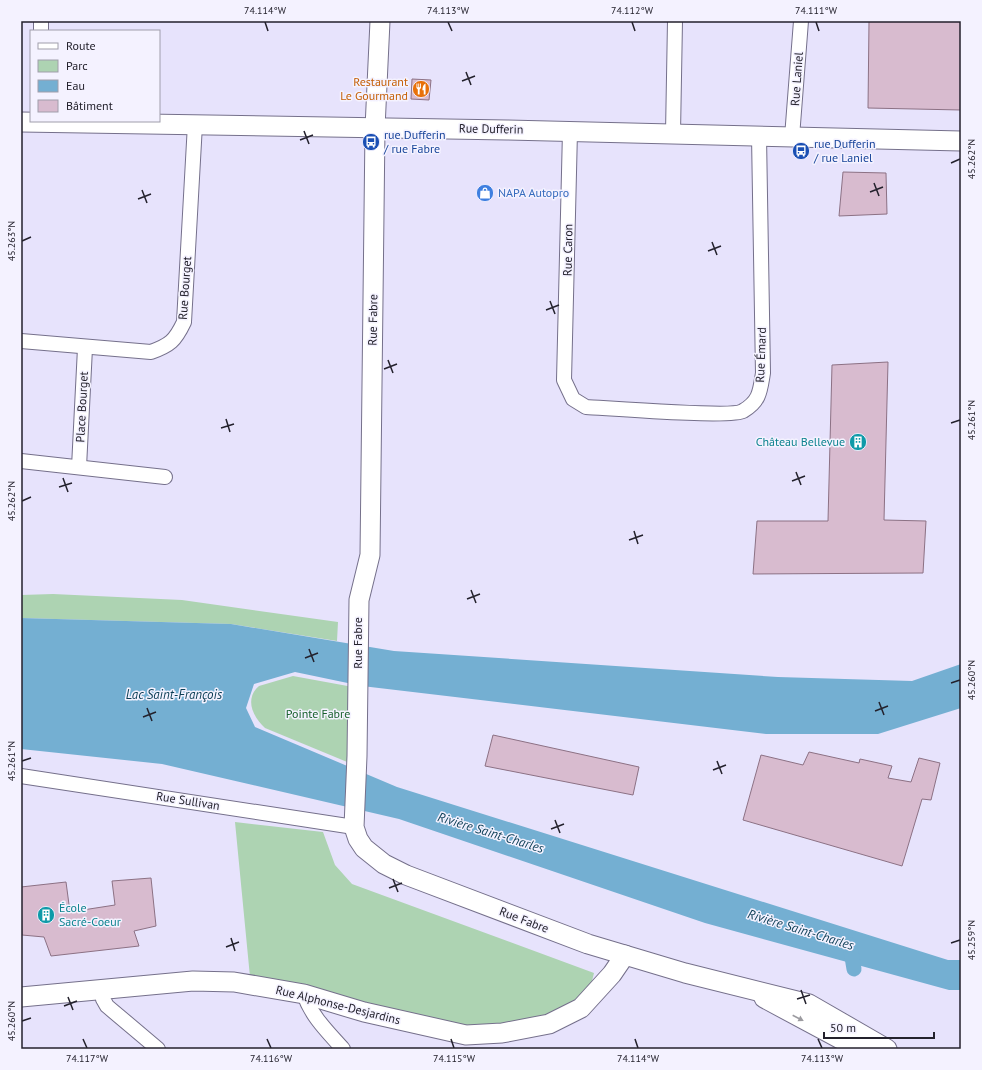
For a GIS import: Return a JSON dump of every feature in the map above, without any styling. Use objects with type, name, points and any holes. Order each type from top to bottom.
[{"type":"street","name":"Rue Fabre","points":[[380,21],[375,128],[370,555],[359,600],[357,756],[354,827],[358,839],[364,848],[384,864],[406,874],[588,944],[752,990],[787,1012],[863,1045],[887,1049]]},
{"type":"street","points":[[673,134],[675,21]]},
{"type":"street","name":"Rue Laniel","points":[[792,137],[801,21]]},
{"type":"street","name":"Rue Dufferin","points":[[93,122],[570,131],[961,141]]},
{"type":"street","name":"Rue Bourget","points":[[21,341],[85,348],[151,352],[167,346],[177,337],[184,322],[195,124]]},
{"type":"street","name":"Rue Caron","points":[[565,370],[570,131]]},
{"type":"street","name":"Rue Émard","points":[[565,370],[564,380],[573,399],[586,407],[705,413],[742,412],[758,398],[763,373],[759,136]]},
{"type":"street","name":"Place Bourget","points":[[79,467],[85,348]]},
{"type":"street","points":[[21,461],[165,477]]},
{"type":"street","name":"Rue Sullivan","points":[[21,776],[354,827]]},
{"type":"street","name":"Rue Alphonse-Desjardins","points":[[21,997],[193,981],[234,982],[304,994],[364,1012],[466,1035],[502,1033],[549,1024],[581,1008],[612,974],[625,955]]},
{"type":"street","points":[[102,989],[103,999],[108,1006],[158,1049]]},
{"type":"street","points":[[304,994],[308,1006],[314,1015],[343,1049]]},
{"type":"green space","points":[[53,594],[182,600],[338,622],[337,641],[231,624],[21,618],[21,595]]},
{"type":"green space","name":"Pointe Fabre","points":[[293,676],[353,687],[352,764],[265,728],[257,719],[251,702],[254,691],[259,686]]},
{"type":"green space","points":[[235,822],[323,832],[335,865],[352,884],[594,973],[590,989],[565,1011],[531,1023],[477,1028],[250,977]]},
{"type":"water","name":"Lac Saint-François","points":[[21,618],[231,624],[394,651],[778,677],[912,681],[961,664],[961,708],[878,734],[766,734],[362,686],[295,672],[254,684],[246,708],[255,727],[397,787],[948,960],[961,960],[961,990],[949,990],[705,923],[399,819],[162,764],[21,749]]},
{"type":"building","points":[[869,21],[961,21],[961,110],[868,108]]},
{"type":"building","name":"Restaurant Le Gourmand","points":[[412,79],[431,80],[429,100],[411,99]]},
{"type":"building","points":[[843,172],[886,173],[887,214],[839,216]]},
{"type":"building","name":"Château Bellevue","points":[[888,362],[884,520],[926,521],[923,573],[753,574],[757,521],[828,521],[832,365]]},
{"type":"building","points":[[493,735],[639,767],[633,795],[485,766]]},
{"type":"building","points":[[809,752],[859,763],[860,759],[892,766],[888,778],[911,782],[919,758],[940,763],[931,800],[922,799],[902,866],[743,820],[761,755],[803,765]]},
{"type":"building","name":"École Sacré-Coeur","points":[[151,878],[156,926],[134,931],[139,946],[51,956],[44,937],[22,935],[21,887],[66,882],[70,912],[115,905],[112,881]]},
{"type":"waterway","name":"Rivière Saint-Charles","points":[[850,945],[854,969]]},
{"type":"place","name":"Restaurant Le Gourmand","points":[[421,89]]},
{"type":"place","name":"rue Dufferin / rue Fabre","points":[[371,142]]},
{"type":"place","name":"rue Dufferin / rue Laniel","points":[[801,151]]},
{"type":"place","name":"NAPA Autopro","points":[[485,193]]},
{"type":"place","name":"Château Bellevue","points":[[858,442]]},
{"type":"place","name":"École Sacré-Coeur","points":[[46,915]]}]
